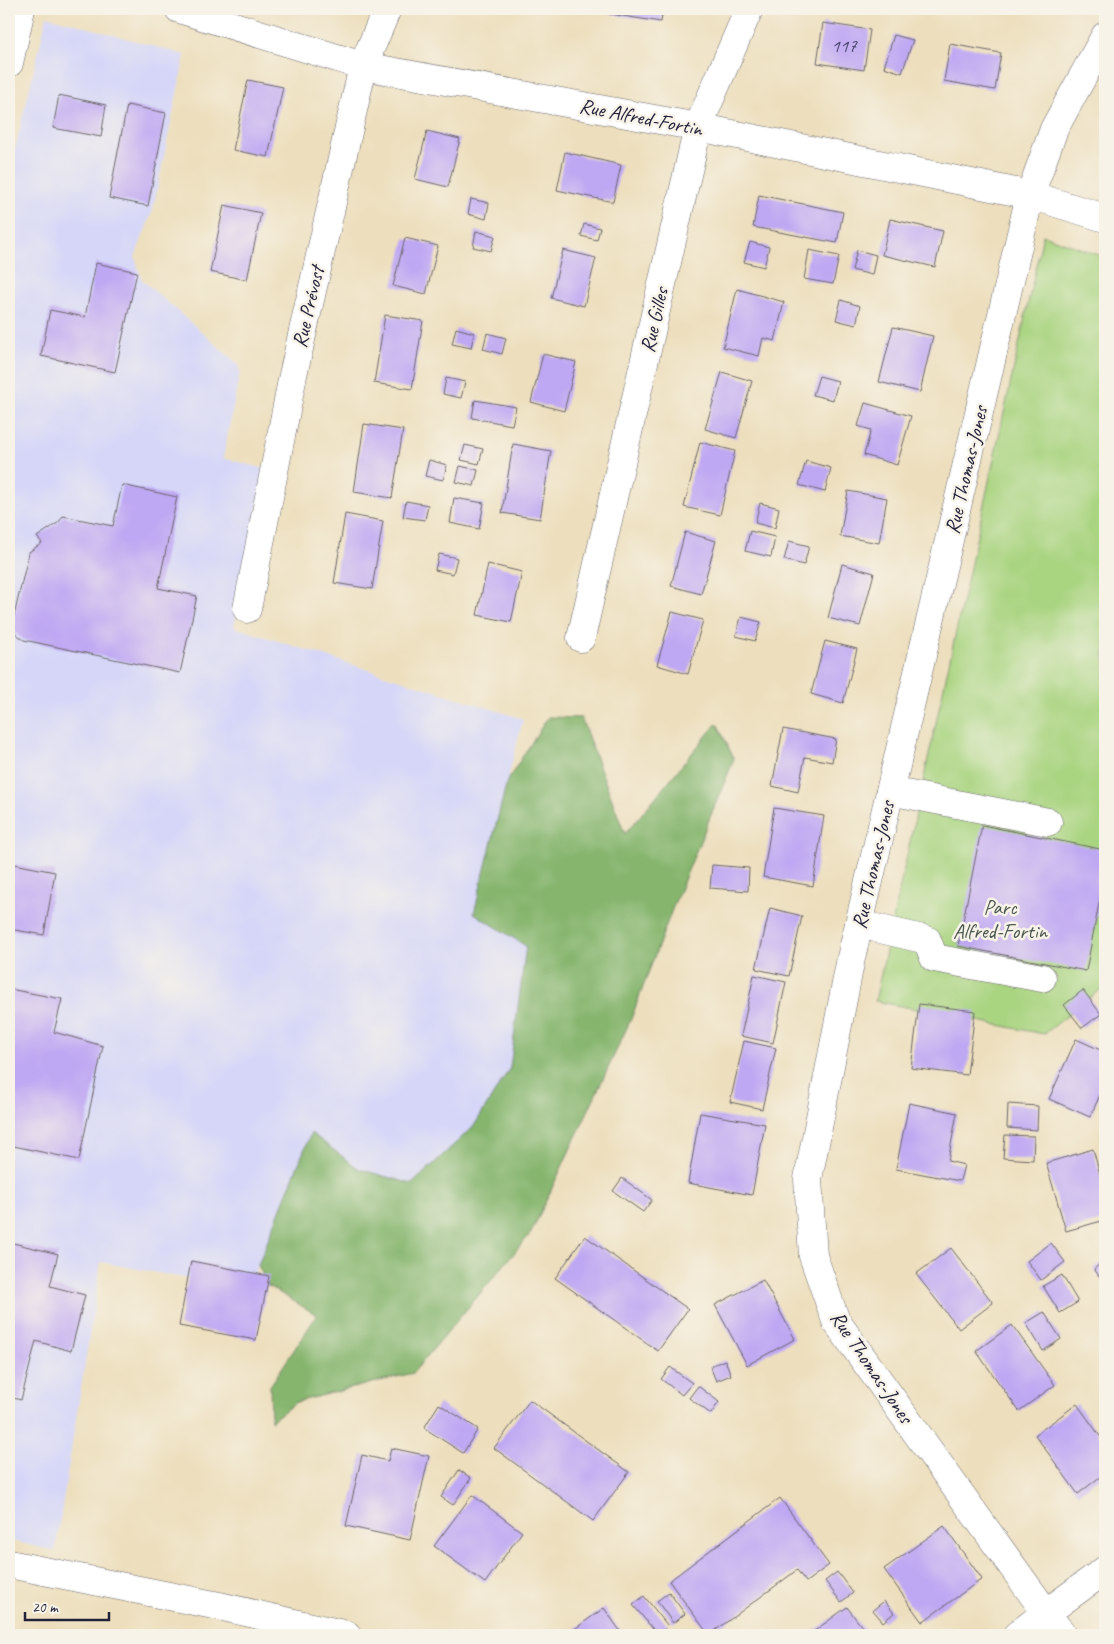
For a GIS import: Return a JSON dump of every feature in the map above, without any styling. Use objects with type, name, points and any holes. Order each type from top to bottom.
[{"type":"street","points":[[9,63],[21,9]]},
{"type":"street","name":"Rue Alfred-Fortin","points":[[179,9],[363,66],[698,128],[1030,195],[1105,218]]},
{"type":"street","name":"Rue Prévost","points":[[247,609],[293,375],[363,66],[386,9]]},
{"type":"street","name":"Rue Gilles","points":[[581,638],[698,128],[749,9]]},
{"type":"street","name":"Rue Thomas-Jones","points":[[1063,1635],[836,1321],[813,1256],[808,1179],[859,924],[1030,195],[1054,128],[1105,36]]},
{"type":"street","points":[[890,791],[1048,822]]},
{"type":"street","points":[[859,924],[927,940],[934,958],[1042,978]]},
{"type":"street","points":[[9,1564],[219,1606],[347,1635]]},
{"type":"street","points":[[1017,1635],[1105,1570]]},
{"type":"shaded area","points":[[47,16],[185,55],[153,209],[135,257],[142,280],[238,364],[240,372],[223,458],[265,469],[234,627],[523,719],[474,913],[526,946],[510,1068],[474,1126],[412,1184],[359,1169],[311,1133],[258,1265],[246,1290],[101,1262],[55,1551],[9,1540],[9,174]]},
{"type":"green space","name":"Parc Alfred-Fortin","points":[[1043,235],[1105,257],[1105,986],[1044,1034],[875,1001]]},
{"type":"green space","points":[[548,717],[581,718],[625,834],[717,723],[734,759],[673,907],[631,1019],[531,1233],[413,1373],[296,1402],[271,1421],[270,1386],[317,1315],[268,1286],[258,1265],[311,1133],[359,1169],[412,1184],[474,1126],[510,1068],[526,946],[474,913],[507,781]]},
{"type":"building","points":[[592,9],[663,9],[661,22],[591,11]]},
{"type":"building","points":[[823,23],[870,30],[864,70],[817,63]]},
{"type":"building","points":[[894,35],[913,40],[902,73],[884,67]]},
{"type":"building","points":[[950,44],[1001,53],[995,90],[944,81]]},
{"type":"building","points":[[248,80],[283,87],[268,157],[233,150]]},
{"type":"building","points":[[59,95],[106,105],[101,137],[53,128]]},
{"type":"building","points":[[127,105],[166,113],[148,206],[109,198]]},
{"type":"building","points":[[427,131],[460,139],[448,187],[415,179]]},
{"type":"building","points":[[565,152],[621,165],[613,202],[557,190]]},
{"type":"building","points":[[759,195],[843,212],[837,243],[753,227]]},
{"type":"building","points":[[471,199],[489,203],[486,219],[468,214]]},
{"type":"building","points":[[224,205],[261,213],[247,280],[210,272]]},
{"type":"building","points":[[890,219],[943,231],[935,267],[882,255]]},
{"type":"building","points":[[584,224],[600,228],[597,240],[581,236]]},
{"type":"building","points":[[476,231],[495,236],[491,251],[473,247]]},
{"type":"building","points":[[405,238],[438,246],[426,294],[393,286]]},
{"type":"building","points":[[750,242],[769,247],[764,267],[744,262]]},
{"type":"building","points":[[563,250],[596,258],[584,306],[551,298]]},
{"type":"building","points":[[809,250],[839,256],[833,284],[804,279]]},
{"type":"building","points":[[857,250],[876,255],[872,275],[852,270]]},
{"type":"building","points":[[96,263],[137,272],[115,372],[41,356],[50,310],[85,317]]},
{"type":"building","points":[[737,289],[784,302],[775,341],[763,338],[759,356],[723,347]]},
{"type":"building","points":[[841,300],[860,306],[856,325],[836,320]]},
{"type":"building","points":[[385,315],[423,321],[412,389],[374,383]]},
{"type":"building","points":[[893,327],[933,336],[920,392],[879,382]]},
{"type":"building","points":[[456,328],[474,333],[471,348],[452,344]]},
{"type":"building","points":[[487,333],[506,338],[502,354],[483,349]]},
{"type":"building","points":[[543,354],[576,362],[564,411],[531,402]]},
{"type":"building","points":[[722,372],[752,381],[736,438],[705,429]]},
{"type":"building","points":[[819,376],[838,381],[833,400],[813,395]]},
{"type":"building","points":[[446,378],[465,382],[461,398],[443,394]]},
{"type":"building","points":[[475,400],[516,407],[512,425],[472,418]]},
{"type":"building","points":[[865,403],[911,416],[897,465],[864,455],[871,430],[858,426]]},
{"type":"building","points":[[364,424],[403,430],[392,498],[354,492]]},
{"type":"building","points":[[700,442],[735,451],[720,515],[684,507]]},
{"type":"building","points":[[513,444],[551,451],[540,519],[502,513]]},
{"type":"building","points":[[465,445],[483,449],[479,464],[461,460]]},
{"type":"building","points":[[429,460],[447,465],[443,480],[425,476]]},
{"type":"building","points":[[806,461],[831,468],[825,492],[799,485]]},
{"type":"building","points":[[460,466],[478,470],[474,486],[456,482]]},
{"type":"building","points":[[122,485],[177,497],[158,588],[197,596],[180,673],[24,640],[14,632],[13,620],[29,552],[42,543],[37,537],[59,522],[63,516],[113,526]]},
{"type":"building","points":[[848,491],[887,498],[879,543],[840,536]]},
{"type":"building","points":[[454,498],[484,503],[479,529],[450,523]]},
{"type":"building","points":[[406,501],[428,505],[425,520],[403,517]]},
{"type":"building","points":[[760,503],[779,508],[775,528],[755,523]]},
{"type":"building","points":[[345,514],[383,521],[372,589],[334,583]]},
{"type":"building","points":[[750,531],[775,537],[771,557],[745,551]]},
{"type":"building","points":[[685,532],[716,541],[701,594],[671,586]]},
{"type":"building","points":[[789,541],[809,546],[804,565],[784,560]]},
{"type":"building","points":[[439,554],[457,558],[453,574],[435,570]]},
{"type":"building","points":[[488,564],[522,572],[511,622],[477,615]]},
{"type":"building","points":[[842,564],[874,573],[860,626],[828,618]]},
{"type":"building","points":[[672,612],[703,620],[688,674],[657,665]]},
{"type":"building","points":[[741,617],[761,622],[755,641],[736,636]]},
{"type":"building","points":[[825,641],[857,649],[843,703],[811,694]]},
{"type":"building","points":[[783,729],[836,739],[832,762],[805,757],[798,792],[772,786]]},
{"type":"building","points":[[774,808],[824,816],[813,886],[763,877]]},
{"type":"building","points":[[982,825],[1105,850],[1105,872],[1086,971],[958,946]]},
{"type":"building","points":[[9,863],[55,872],[44,935],[9,929]]},
{"type":"building","points":[[712,865],[749,868],[748,891],[710,888]]},
{"type":"building","points":[[770,908],[802,916],[789,976],[756,969]]},
{"type":"building","points":[[754,975],[786,982],[773,1043],[741,1036]]},
{"type":"building","points":[[9,989],[62,999],[54,1032],[103,1046],[79,1160],[9,1145]]},
{"type":"building","points":[[1083,990],[1101,1014],[1082,1028],[1064,1005]]},
{"type":"building","points":[[919,1004],[975,1011],[967,1075],[911,1068]]},
{"type":"building","points":[[1076,1039],[1105,1052],[1105,1084],[1090,1117],[1049,1099]]},
{"type":"building","points":[[744,1041],[776,1048],[762,1109],[730,1102]]},
{"type":"building","points":[[909,1103],[957,1113],[948,1161],[964,1165],[960,1181],[896,1169]]},
{"type":"building","points":[[1008,1104],[1038,1106],[1037,1130],[1007,1128]]},
{"type":"building","points":[[700,1113],[765,1124],[752,1195],[688,1183]]},
{"type":"building","points":[[1005,1135],[1034,1136],[1033,1160],[1003,1158]]},
{"type":"building","points":[[1093,1149],[1105,1192],[1105,1220],[1066,1231],[1046,1163]]},
{"type":"building","points":[[622,1178],[652,1200],[643,1212],[613,1191]]},
{"type":"building","points":[[585,1236],[688,1309],[658,1351],[555,1278]]},
{"type":"building","points":[[9,1242],[58,1254],[50,1286],[85,1295],[71,1351],[36,1341],[21,1400],[9,1397]]},
{"type":"building","points":[[1051,1243],[1065,1262],[1041,1280],[1027,1261]]},
{"type":"building","points":[[951,1248],[993,1303],[959,1329],[916,1274]]},
{"type":"building","points":[[1105,1260],[1105,1284],[1094,1269]]},
{"type":"building","points":[[191,1261],[269,1276],[256,1340],[179,1326]]},
{"type":"building","points":[[1062,1275],[1078,1302],[1060,1313],[1043,1286]]},
{"type":"building","points":[[763,1280],[795,1339],[747,1365],[715,1305]]},
{"type":"building","points":[[1044,1312],[1061,1339],[1043,1351],[1026,1323]]},
{"type":"building","points":[[1012,1325],[1055,1385],[1019,1411],[976,1351]]},
{"type":"building","points":[[725,1360],[731,1375],[716,1381],[710,1366]]},
{"type":"building","points":[[670,1367],[692,1383],[682,1395],[661,1379]]},
{"type":"building","points":[[698,1386],[719,1402],[711,1414],[689,1398]]},
{"type":"building","points":[[530,1400],[629,1472],[593,1521],[494,1448]]},
{"type":"building","points":[[439,1404],[478,1429],[463,1453],[424,1428]]},
{"type":"building","points":[[1077,1404],[1105,1443],[1105,1473],[1078,1494],[1035,1435]]},
{"type":"building","points":[[391,1448],[429,1456],[410,1540],[346,1526],[362,1455],[388,1461]]},
{"type":"building","points":[[459,1470],[471,1478],[453,1505],[441,1497]]},
{"type":"building","points":[[472,1495],[522,1532],[485,1583],[434,1546]]},
{"type":"building","points":[[780,1498],[829,1565],[806,1582],[797,1570],[709,1635],[669,1581]]},
{"type":"building","points":[[944,1526],[982,1579],[922,1622],[884,1569]]},
{"type":"building","points":[[837,1572],[853,1593],[841,1602],[825,1581]]},
{"type":"building","points":[[669,1592],[685,1614],[673,1623],[657,1601]]},
{"type":"building","points":[[644,1596],[668,1626],[658,1635],[633,1605]]},
{"type":"building","points":[[884,1601],[894,1613],[883,1622],[873,1610]]},
{"type":"building","points":[[847,1607],[868,1635],[809,1635]]},
{"type":"building","points":[[604,1608],[623,1635],[566,1635]]}]
